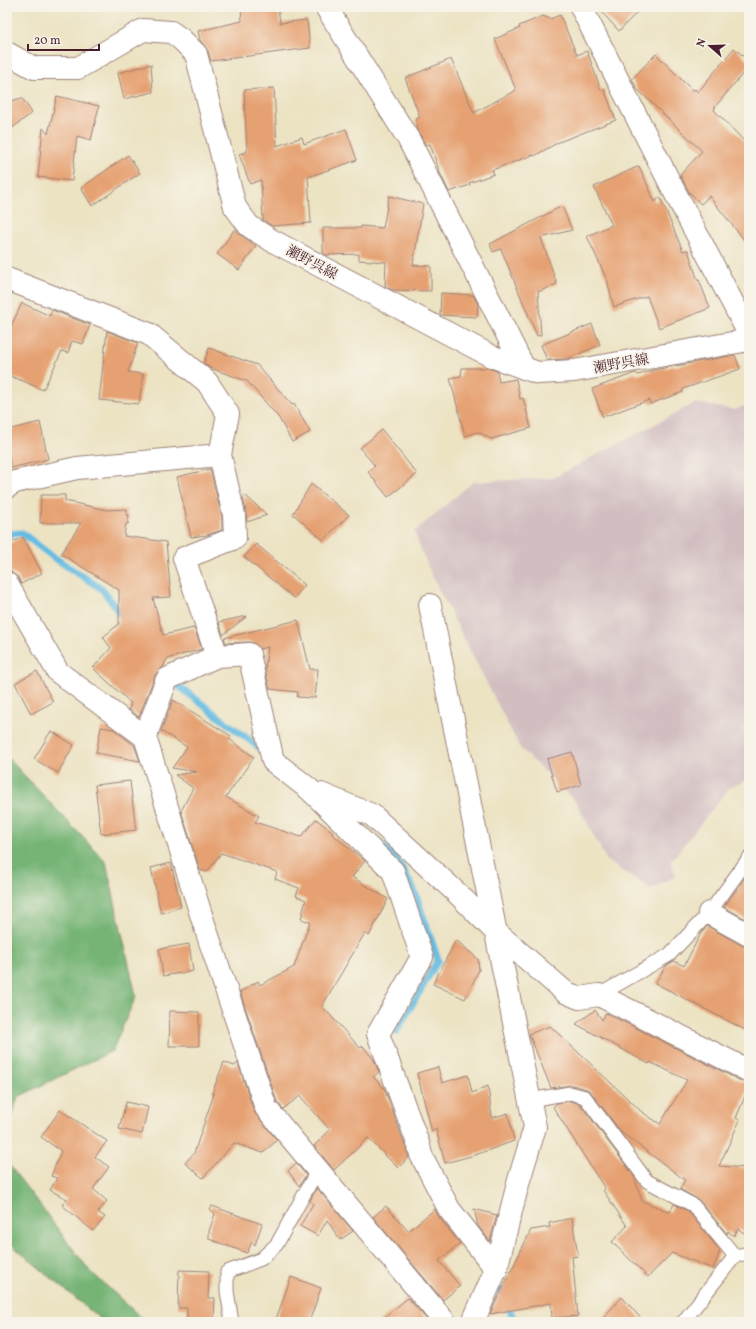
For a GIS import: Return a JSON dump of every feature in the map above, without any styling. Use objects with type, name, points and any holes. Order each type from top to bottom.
[{"type":"street","points":[[326,7],[409,140],[524,368]]},
{"type":"street","points":[[581,7],[670,183],[749,334]]},
{"type":"street","name":"瀬野呉線","points":[[7,52],[34,68],[78,68],[143,30],[171,32],[181,39],[196,54],[235,207],[249,226],[271,240],[491,356],[538,373],[574,371],[749,340]]},
{"type":"street","points":[[7,279],[149,334],[207,382],[228,414],[220,455],[234,515],[235,538],[184,558],[217,656]]},
{"type":"street","points":[[7,487],[15,482],[77,468],[220,455]]},
{"type":"street","points":[[7,584],[58,672],[144,737],[204,924],[266,1108],[445,1322]]},
{"type":"street","points":[[430,605],[535,1127],[519,1180],[496,1269],[473,1322]]},
{"type":"street","points":[[144,737],[167,679],[217,656],[249,654],[273,761],[309,789],[393,871],[422,957],[378,1034],[420,1146],[421,1155],[449,1209],[496,1269]]},
{"type":"street","points":[[309,789],[372,816],[458,894],[497,933],[564,992],[579,998],[599,995],[749,1071]]},
{"type":"street","points":[[709,913],[749,935]]},
{"type":"lane","points":[[599,995],[669,955],[709,913],[749,858]]},
{"type":"lane","points":[[530,1100],[570,1093],[585,1097],[647,1181],[693,1205],[735,1256]]},
{"type":"lane","points":[[232,1322],[227,1291],[227,1272],[262,1259],[277,1244],[318,1169]]},
{"type":"lane","points":[[683,1322],[735,1256],[749,1253]]},
{"type":"shaded area","points":[[695,403],[735,410],[749,404],[749,779],[729,788],[671,861],[676,876],[651,889],[607,861],[576,802],[520,748],[432,576],[414,532],[473,482],[553,478]]},
{"type":"green space","points":[[7,757],[106,862],[136,996],[112,1051],[18,1097],[7,1135]]},
{"type":"green space","points":[[7,1162],[89,1270],[146,1322],[104,1322],[7,1241]]},
{"type":"building","points":[[241,7],[278,7],[280,23],[307,20],[310,48],[211,61],[208,51],[200,40],[198,31],[242,21]]},
{"type":"building","points":[[597,7],[642,7],[619,31]]},
{"type":"building","points":[[560,15],[577,55],[587,51],[601,90],[604,89],[616,120],[559,142],[534,156],[533,155],[492,170],[494,174],[469,183],[470,185],[449,192],[440,173],[430,144],[426,145],[417,130],[416,119],[420,117],[405,78],[451,59],[474,113],[516,90],[495,39],[520,28],[519,26],[543,16],[550,19]]},
{"type":"building","points":[[734,48],[749,61],[749,66],[714,110],[749,146],[749,246],[709,196],[701,204],[689,192],[680,175],[702,151],[637,89],[632,79],[656,54],[693,91],[695,89],[698,92]]},
{"type":"building","points":[[151,64],[153,92],[124,99],[118,73]]},
{"type":"building","points":[[274,88],[277,146],[302,137],[304,144],[346,129],[357,160],[308,177],[311,223],[272,226],[263,220],[261,180],[250,184],[239,154],[247,152],[244,90]]},
{"type":"building","points":[[57,96],[99,106],[91,140],[77,136],[72,181],[38,177],[43,128],[48,134]]},
{"type":"building","points":[[22,98],[32,113],[7,132],[7,102]]},
{"type":"building","points":[[128,155],[140,173],[92,206],[81,188]]},
{"type":"building","points":[[639,166],[655,202],[660,197],[683,251],[688,250],[698,281],[699,280],[710,308],[659,328],[647,296],[614,307],[607,280],[587,236],[612,225],[594,187]]},
{"type":"building","points":[[389,196],[423,204],[413,265],[431,266],[431,291],[392,290],[385,286],[386,262],[359,260],[359,254],[325,255],[323,253],[323,228],[361,228],[361,226],[383,228]]},
{"type":"building","points":[[562,206],[572,230],[541,238],[557,284],[538,292],[541,335],[537,336],[501,249],[493,252],[490,244]]},
{"type":"building","points":[[234,230],[256,246],[239,270],[217,254]]},
{"type":"building","points":[[441,293],[473,295],[478,304],[477,317],[440,315]]},
{"type":"building","points":[[22,303],[50,316],[52,310],[90,325],[83,344],[72,341],[68,353],[62,351],[43,390],[7,375],[7,335]]},
{"type":"building","points":[[592,324],[600,345],[567,359],[547,360],[541,345]]},
{"type":"building","points":[[107,331],[138,343],[128,372],[143,374],[139,404],[99,400]]},
{"type":"building","points":[[209,348],[257,365],[292,405],[294,404],[310,432],[292,442],[279,418],[247,381],[210,368],[204,363]]},
{"type":"building","points":[[735,355],[740,369],[683,389],[683,392],[650,404],[649,400],[603,417],[592,389],[635,373],[638,375],[654,370]]},
{"type":"building","points":[[462,368],[488,368],[497,371],[499,382],[516,379],[520,399],[523,398],[531,428],[491,439],[478,432],[465,436],[450,378],[461,376]]},
{"type":"building","points":[[40,422],[48,459],[11,468],[7,449],[7,430]]},
{"type":"building","points":[[382,430],[417,474],[388,497],[368,472],[375,466],[360,448]]},
{"type":"building","points":[[210,469],[222,517],[222,530],[207,535],[191,537],[177,477]]},
{"type":"building","points":[[311,484],[349,515],[323,540],[293,514]]},
{"type":"building","points":[[41,495],[65,495],[65,501],[107,510],[127,509],[127,515],[129,515],[128,524],[126,524],[124,536],[166,542],[171,597],[153,598],[163,635],[194,628],[202,649],[167,659],[163,667],[155,675],[139,717],[129,709],[131,703],[93,668],[111,648],[103,637],[119,624],[119,590],[61,554],[81,523],[40,523]]},
{"type":"building","points":[[245,495],[267,515],[247,522],[243,498]]},
{"type":"building","points":[[23,537],[42,573],[21,584],[18,577],[12,573],[7,564],[7,545]]},
{"type":"building","points":[[256,544],[305,585],[294,598],[244,557]]},
{"type":"building","points":[[247,616],[223,635],[219,622]]},
{"type":"building","points":[[298,620],[310,669],[318,669],[315,698],[297,697],[298,692],[270,689],[265,669],[268,647],[260,649],[254,643],[249,642],[226,643],[224,638]]},
{"type":"building","points":[[37,671],[53,702],[31,714],[15,683]]},
{"type":"building","points":[[173,700],[231,736],[229,739],[254,757],[226,797],[259,816],[255,822],[301,837],[316,819],[365,861],[352,877],[388,899],[369,936],[365,933],[322,1006],[360,1048],[363,1046],[374,1060],[379,1072],[373,1077],[384,1088],[409,1157],[398,1168],[368,1138],[334,1170],[314,1146],[330,1130],[300,1096],[283,1109],[277,1102],[240,992],[258,981],[260,985],[294,967],[310,922],[301,919],[306,900],[296,896],[299,888],[275,879],[277,872],[221,853],[207,872],[200,870],[181,811],[193,788],[175,775],[197,772],[172,768],[187,747],[161,731]]},
{"type":"building","points":[[101,727],[113,729],[134,745],[140,761],[96,753]]},
{"type":"building","points":[[51,731],[74,745],[58,773],[34,759]]},
{"type":"building","points":[[572,752],[581,785],[557,792],[547,759]]},
{"type":"building","points":[[130,781],[136,830],[101,834],[95,785]]},
{"type":"building","points":[[171,863],[181,907],[161,913],[151,868]]},
{"type":"building","points":[[749,872],[749,921],[724,907]]},
{"type":"building","points":[[707,926],[743,946],[749,947],[749,1032],[655,983],[666,966],[674,961],[684,966],[700,935]]},
{"type":"building","points":[[456,940],[478,959],[479,970],[465,999],[433,984]]},
{"type":"building","points":[[189,944],[193,971],[163,976],[159,949]]},
{"type":"building","points":[[595,1010],[602,1020],[606,1013],[743,1082],[749,1083],[749,1087],[736,1118],[740,1120],[719,1166],[749,1168],[749,1236],[738,1229],[734,1236],[728,1231],[727,1234],[699,1200],[680,1189],[685,1180],[621,1132],[591,1092],[587,1089],[572,1085],[551,1088],[529,1034],[550,1026],[642,1112],[660,1124],[687,1080],[650,1062],[649,1064],[576,1024]]},
{"type":"building","points":[[170,1011],[199,1012],[199,1046],[169,1046]]},
{"type":"building","points":[[224,1062],[234,1066],[238,1063],[254,1112],[277,1140],[263,1153],[234,1143],[203,1178],[185,1163],[194,1153],[214,1094],[212,1093]]},
{"type":"building","points":[[438,1067],[442,1083],[468,1075],[472,1093],[488,1086],[492,1118],[508,1113],[514,1141],[475,1155],[445,1163],[436,1129],[432,1132],[417,1073]]},
{"type":"building","points":[[570,1101],[580,1104],[634,1176],[642,1201],[670,1212],[674,1204],[688,1211],[720,1251],[713,1269],[672,1253],[648,1277],[612,1242],[627,1226],[603,1190],[605,1189],[553,1107],[557,1103]]},
{"type":"building","points":[[126,1102],[148,1107],[142,1134],[119,1129]]},
{"type":"building","points":[[60,1110],[107,1141],[95,1157],[109,1167],[93,1189],[107,1201],[98,1212],[105,1217],[93,1231],[62,1205],[67,1199],[50,1190],[57,1178],[51,1176],[61,1151],[41,1137]]},
{"type":"building","points":[[296,1163],[306,1175],[299,1186],[288,1171]]},
{"type":"building","points":[[317,1188],[353,1231],[340,1240],[327,1220],[318,1236],[300,1226],[313,1204],[310,1200]]},
{"type":"building","points":[[212,1206],[262,1224],[255,1245],[252,1242],[247,1253],[209,1239],[209,1231],[215,1214],[210,1209]]},
{"type":"building","points":[[386,1206],[408,1231],[435,1209],[439,1217],[460,1244],[439,1261],[460,1286],[443,1300],[373,1217]]},
{"type":"building","points":[[474,1209],[497,1215],[490,1241],[478,1226]]},
{"type":"building","points":[[572,1218],[578,1256],[572,1257],[578,1316],[552,1318],[551,1303],[490,1314],[531,1230],[550,1227],[549,1223]]},
{"type":"building","points":[[179,1270],[209,1271],[208,1298],[215,1298],[214,1322],[187,1322],[187,1308],[178,1308]]},
{"type":"building","points":[[291,1277],[321,1288],[309,1322],[275,1322]]},
{"type":"building","points":[[622,1297],[644,1322],[599,1322]]},
{"type":"building","points":[[408,1298],[429,1322],[378,1322]]},
{"type":"waterway","points":[[7,534],[22,533],[53,557],[102,589],[124,619]]},
{"type":"waterway","points":[[172,681],[265,752]]},
{"type":"waterway","points":[[381,845],[395,856],[414,890],[438,960],[396,1032]]},
{"type":"waterway","points":[[501,1290],[515,1322]]}]
